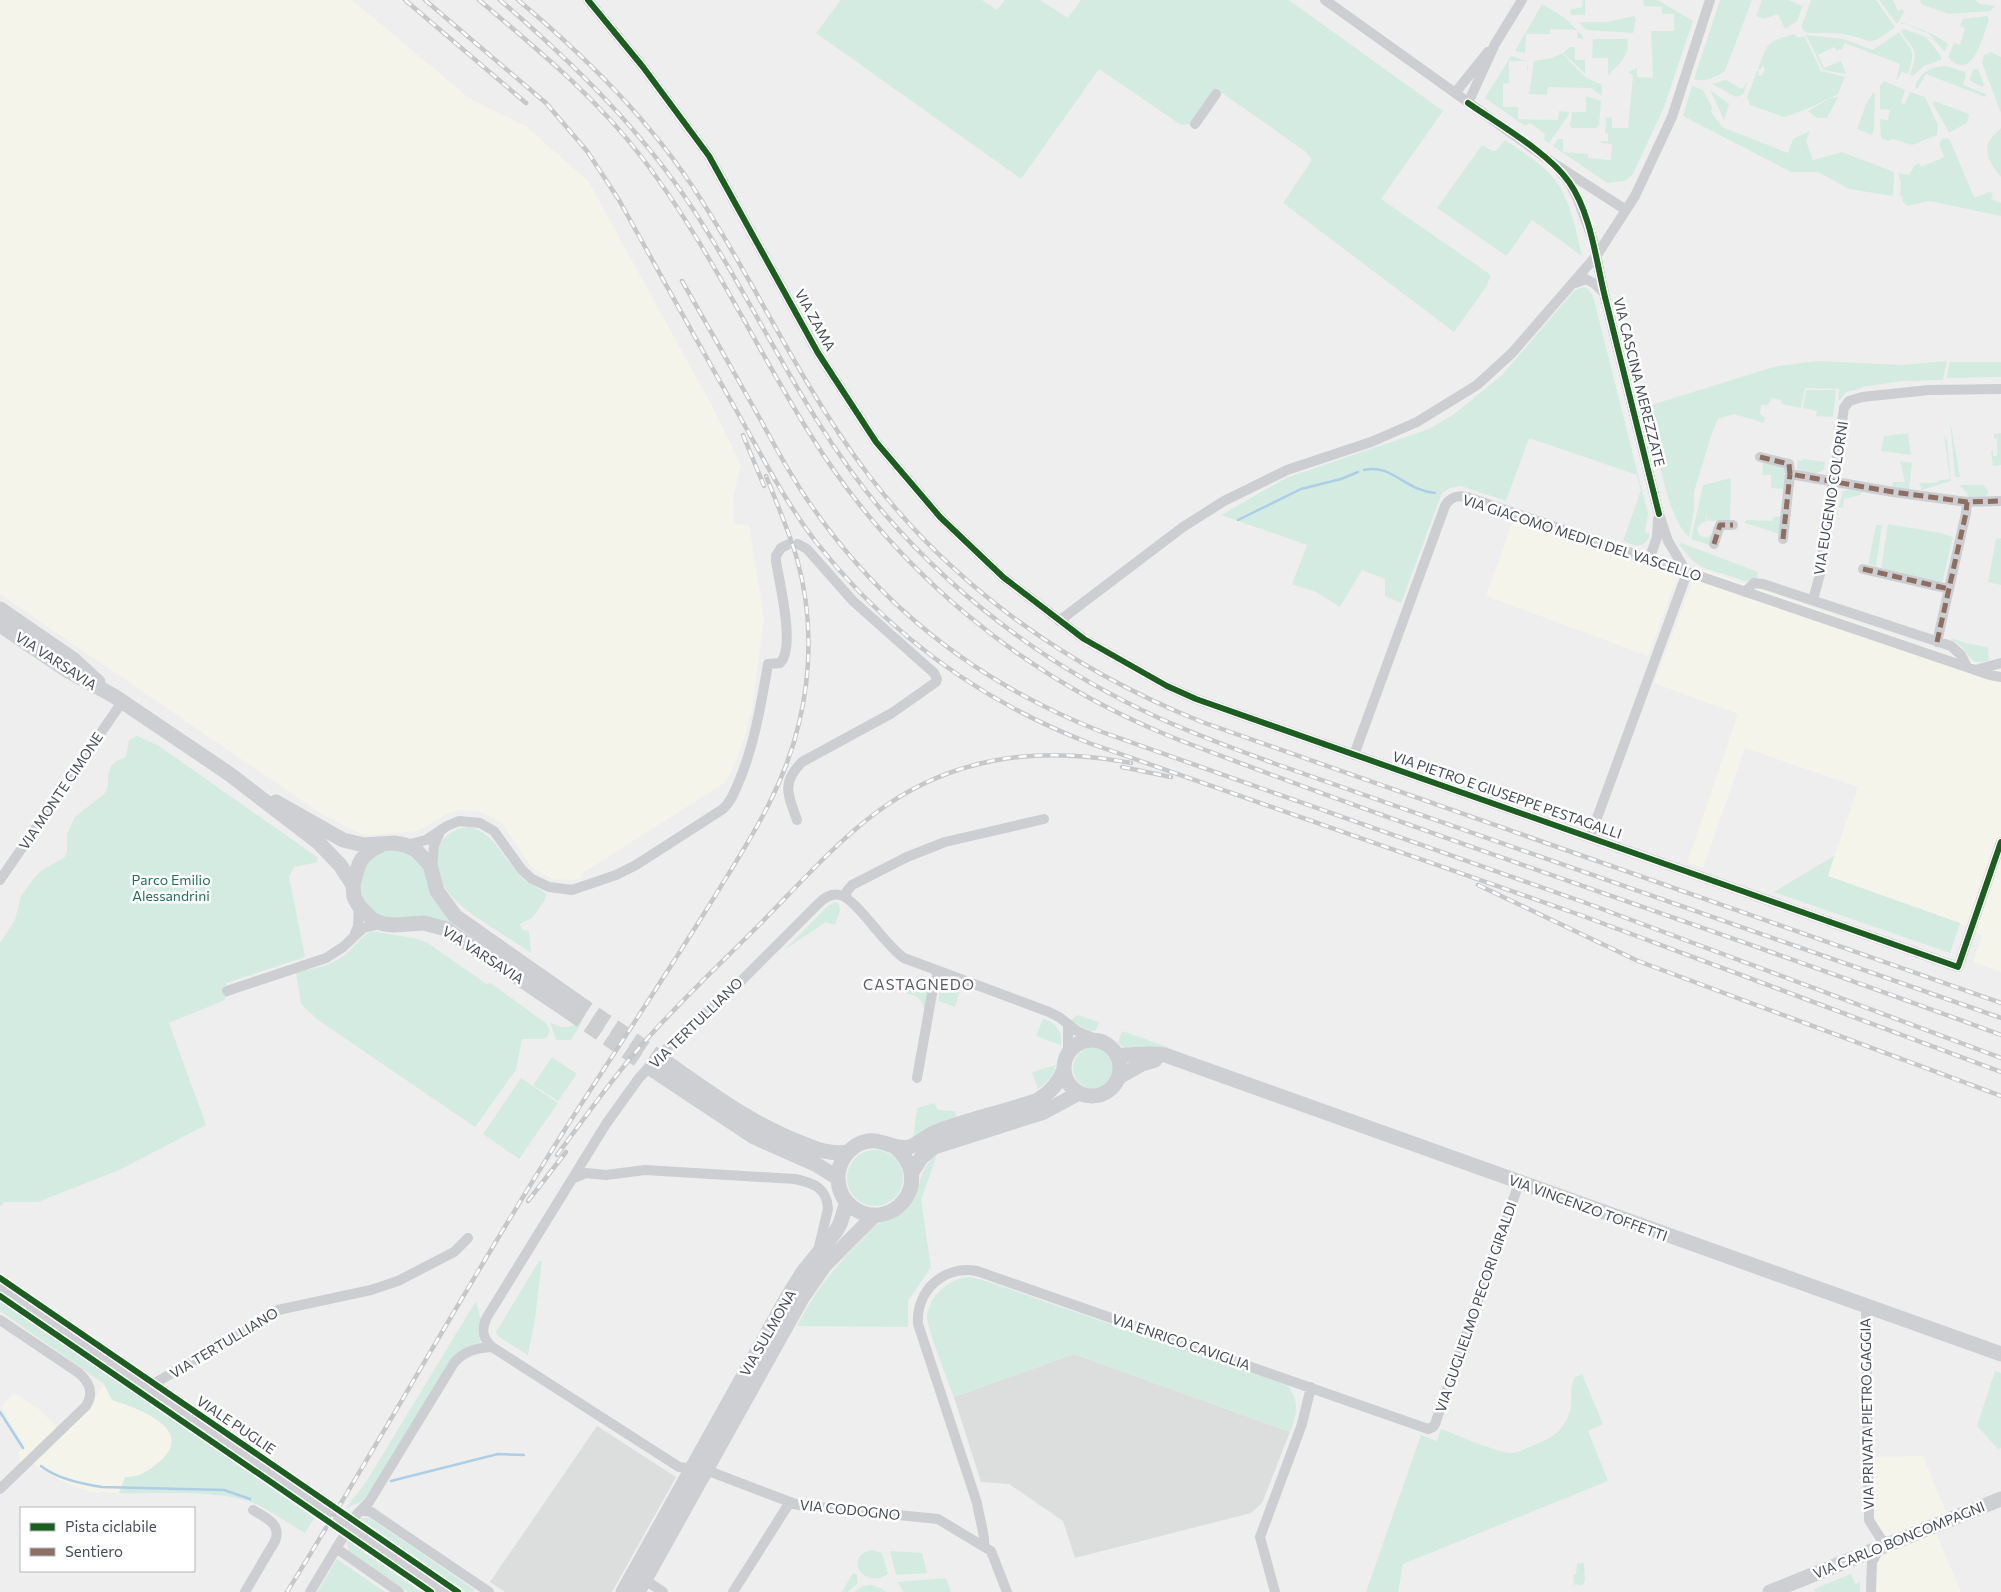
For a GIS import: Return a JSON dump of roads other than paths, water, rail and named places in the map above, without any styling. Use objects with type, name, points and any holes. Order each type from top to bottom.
[{"type":"street","name":"VIA ZAMA","points":[[588,0],[643,67],[709,156],[818,353],[876,442],[940,517],[973,550],[1002,577],[1059,621]]},
{"type":"street","points":[[1325,0],[1553,163],[1626,210]]},
{"type":"street","points":[[1468,103],[1495,44],[1522,0]]},
{"type":"street","points":[[1059,621],[1183,527],[1224,501],[1287,470],[1394,432],[1458,398],[1487,377],[1512,353],[1597,255],[1626,210],[1642,182],[1668,126],[1710,0]]},
{"type":"street","points":[[1455,93],[1495,44]]},
{"type":"street","points":[[1195,124],[1216,94]]},
{"type":"street","name":"VIA CASCINA MEREZZATE","points":[[1553,163],[1569,182],[1578,197],[1597,255],[1604,293],[1659,514],[1668,541],[1687,572]]},
{"type":"street","points":[[1571,285],[1586,279],[1596,284],[1604,293]]},
{"type":"street","name":"VIA EUGENIO COLORNI","points":[[1813,600],[1820,574],[1844,408],[1852,399],[1929,390],[2001,388]]},
{"type":"street","points":[[1760,457],[1789,464],[1790,474],[1783,539]]},
{"type":"street","points":[[1790,474],[1893,492],[1967,502],[2001,501]]},
{"type":"street","name":"VIA GIACOMO MEDICI DEL VASCELLO","points":[[1354,755],[1446,506],[1453,498],[1467,497],[1649,560],[2001,677]]},
{"type":"street","points":[[1937,642],[1967,502]]},
{"type":"street","points":[[1649,560],[1657,537],[1659,514]]},
{"type":"street","points":[[1714,544],[1720,525],[1733,525]]},
{"type":"street","points":[[798,544],[807,549],[853,601],[934,673],[937,679],[936,682],[892,713],[802,762],[792,774],[787,789],[798,820]]},
{"type":"street","points":[[405,845],[426,840],[447,826],[459,821],[474,821],[485,825],[497,835],[522,870],[532,879],[543,885],[564,890],[582,887],[636,865],[720,812],[730,802],[750,754],[756,733],[768,664],[780,663],[785,657],[784,602],[776,561],[776,556],[781,548]]},
{"type":"street","points":[[1863,569],[1949,589]]},
{"type":"street","points":[[1590,838],[1687,572]]},
{"type":"street","points":[[1745,592],[1754,583],[1760,583],[1950,646],[1958,651],[1971,668],[2001,664]]},
{"type":"street","name":"VIA VARSAVIA","points":[[0,609],[74,660],[118,699]]},
{"type":"street","name":"VIA PIETRO E GIUSEPPE PESTAGALLI","points":[[1059,621],[1103,651],[1182,692],[1354,755],[1958,967],[2001,842]]},
{"type":"street","name":"VIA VARSAVIA","points":[[0,624],[68,671],[118,699],[249,787],[343,840],[364,845],[394,843],[416,850],[430,864],[441,898],[456,916],[572,1006],[446,929],[432,924],[417,922],[394,925],[384,924]]},
{"type":"street","name":"VIA MONTE CIMONE","points":[[0,880],[118,699]]},
{"type":"street","name":"VIA VARSAVIA","points":[[249,787],[292,824],[327,850],[340,865],[352,885],[354,897],[359,906]]},
{"type":"street","points":[[1044,819],[960,838],[913,855],[852,885],[847,891],[846,897],[897,954],[912,963],[1049,1012],[1060,1017],[1068,1025],[1110,1046],[1118,1055],[1119,1077]]},
{"type":"street","points":[[432,873],[433,850],[440,832]]},
{"type":"street","points":[[352,885],[358,864],[364,855],[383,844]]},
{"type":"street","name":"VIA TERTULLIANO","points":[[492,1347],[484,1336],[484,1322],[572,1179],[626,1096],[659,1056],[740,982],[824,899],[834,895],[846,897]]},
{"type":"street","points":[[359,906],[373,920],[384,924]]},
{"type":"street","points":[[354,936],[358,926],[359,906]]},
{"type":"street","points":[[228,991],[326,958],[343,947],[363,928],[384,924]]},
{"type":"street","points":[[917,1078],[938,972]]},
{"type":"street","points":[[875,1215],[859,1211],[847,1202],[840,1190],[838,1178],[840,1164],[848,1152],[865,1142],[883,1141],[902,1148],[913,1146],[935,1132],[1038,1100],[1052,1090],[1061,1078],[1068,1054],[1068,1025]]},
{"type":"street","points":[[1068,1054],[1079,1043],[1087,1040],[1097,1040]]},
{"type":"street","name":"VIA VINCENZO TOFFETTI","points":[[1118,1055],[1158,1054],[1176,1060],[2001,1354]]},
{"type":"street","name":"VIA VINCENZO TOFFETTI","points":[[1079,1092],[1090,1096],[1100,1095],[1112,1088],[1119,1077],[1150,1061],[1176,1060]]},
{"type":"street","points":[[838,1178],[823,1167],[768,1144],[740,1129],[663,1068],[773,1131],[818,1150],[848,1152]]},
{"type":"street","points":[[1064,1069],[1069,1084],[1079,1092]]},
{"type":"street","name":"VIA SULMONA","points":[[623,1592],[813,1281],[839,1250],[875,1215],[890,1212],[903,1202],[911,1188],[912,1172],[921,1158],[934,1147],[1044,1112],[1079,1092]]},
{"type":"street","points":[[894,1146],[907,1159],[912,1172]]},
{"type":"street","points":[[572,1179],[586,1173],[606,1175],[644,1170],[795,1179],[810,1182],[822,1190],[828,1203],[817,1254]]},
{"type":"street","name":"VIA GUGLIELMO PECORI GIRALDI","points":[[1431,1429],[1438,1414],[1519,1183]]},
{"type":"street","name":"VIA SULMONA","points":[[642,1586],[699,1469],[788,1296],[840,1224],[847,1202]]},
{"type":"street","name":"VIA TERTULLIANO","points":[[146,1388],[270,1317],[278,1310],[371,1290],[398,1281],[454,1252],[468,1238]]},
{"type":"street","name":"VIA ENRICO CAVIGLIA","points":[[987,1548],[979,1520],[977,1502],[918,1324],[920,1302],[937,1279],[951,1272],[977,1271],[1311,1387],[1424,1429],[1431,1429]]},
{"type":"street","name":"VIALE PUGLIE","points":[[0,1288],[444,1592]]},
{"type":"street","name":"VIA PRIVATA PIETRO GAGGIA","points":[[1866,1306],[1869,1520],[1885,1544]]},
{"type":"street","points":[[0,1320],[79,1373],[90,1388],[90,1398],[86,1406],[0,1489]]},
{"type":"street","points":[[310,1592],[357,1514],[369,1502],[456,1361],[471,1350],[492,1347],[679,1467],[699,1469]]},
{"type":"street","points":[[1276,1592],[1260,1537],[1302,1424],[1311,1387]]},
{"type":"street","name":"VIA CODOGNO","points":[[699,1469],[790,1502],[938,1519],[987,1548]]},
{"type":"street","name":"VIA CARLO BONCOMPAGNI","points":[[1770,1592],[1885,1544],[2001,1499]]},
{"type":"street","points":[[733,1592],[790,1502]]},
{"type":"street","points":[[245,1592],[278,1534],[273,1522],[253,1510]]},
{"type":"street","points":[[361,1510],[371,1512],[489,1592]]},
{"type":"street","points":[[1871,1592],[1872,1562],[1885,1544]]},
{"type":"street","points":[[336,1548],[399,1592]]},
{"type":"street","points":[[987,1548],[1006,1592]]},
{"type":"street","points":[[642,1586],[663,1592]]},
{"type":"waterway","points":[[1364,470],[1382,470],[1415,488],[1435,493]]},
{"type":"waterway","points":[[1238,520],[1301,489],[1341,479],[1358,472]]},
{"type":"waterway","points":[[0,1412],[23,1448]]},
{"type":"waterway","points":[[391,1481],[498,1454],[524,1455]]},
{"type":"waterway","points":[[41,1466],[62,1478],[102,1487],[224,1490],[250,1499]]},
{"type":"tunnel","points":[[781,548],[789,544],[798,544]]},
{"type":"tunnel","points":[[576,1001],[666,1062]]},
{"type":"tunnel","points":[[569,1012],[659,1074]]},
{"type":"railway","points":[[405,0],[526,103]]},
{"type":"railway","points":[[425,0],[546,103],[587,151],[619,200],[776,481],[816,542],[844,575],[906,635],[974,685],[1011,707],[1089,743],[1583,916],[2001,1072]]},
{"type":"railway","points":[[479,0],[544,55],[586,94],[625,136],[643,159],[666,191],[709,259],[810,434],[844,484],[882,532],[923,575],[968,615],[1015,652],[1066,684],[1119,713],[1174,738],[1380,814],[1795,960],[2001,1035]]},
{"type":"railway","points":[[500,0],[554,48],[604,98],[651,151],[672,179],[717,247],[783,364],[830,440],[855,477],[883,512],[943,575],[1010,630],[1045,655],[1120,699],[1201,736],[1273,763],[2001,1018]]},
{"type":"railway","points":[[518,0],[593,68],[640,117],[661,143],[700,198],[721,232],[822,406],[867,473],[901,514],[937,553],[976,588],[1017,620],[1061,650],[1106,677],[1153,701],[1202,722],[2001,1003]]},
{"type":"railway","points":[[682,281],[790,472],[811,505],[840,543],[870,579],[939,641],[1016,692],[1102,732],[1586,903],[2001,1058]]},
{"type":"railway","points":[[743,435],[764,486]]},
{"type":"railway","points":[[287,1592],[533,1181],[737,861],[762,817],[783,772],[792,748],[803,703],[808,662],[808,620],[797,559],[766,476]]},
{"type":"railway","points":[[557,1155],[618,1073],[668,1016],[827,855],[873,815],[902,795],[933,779],[964,768],[996,760],[1062,755],[1131,763]]},
{"type":"railway","points":[[1122,767],[1171,777]]},
{"type":"railway","points":[[1478,885],[1638,961],[2001,1096]]},
{"type":"railway","points":[[528,1201],[566,1152]]},
{"type":"district","name":"CASTAGNEDO","points":[[919,985]]},
{"type":"park label","name":"Parco Emilio Alessandrini","points":[[171,888]]}]
